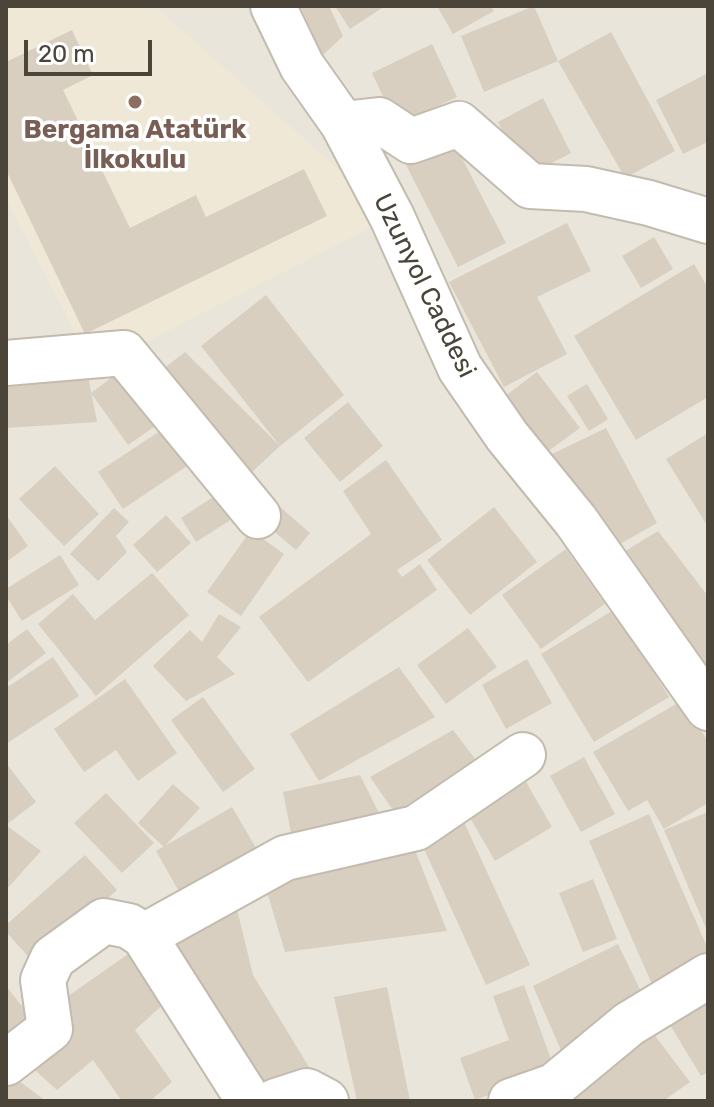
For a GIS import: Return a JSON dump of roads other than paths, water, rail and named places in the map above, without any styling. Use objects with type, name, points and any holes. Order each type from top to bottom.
[{"type":"street","name":"Uzunyol Caddesi","points":[[273,6],[302,66],[343,124],[392,217],[460,368],[507,436],[576,521],[708,708]]},
{"type":"street","points":[[343,124],[379,120],[411,141],[459,124],[530,186],[586,189],[649,203],[708,221]]},
{"type":"street","points":[[6,363],[124,353],[258,516]]},
{"type":"street","points":[[144,936],[285,858],[416,828],[523,755]]},
{"type":"street","points":[[6,1063],[50,1029],[43,980],[53,958],[104,921],[129,926],[144,936],[249,1101]]},
{"type":"street","points":[[511,1101],[558,1094],[629,1024],[708,976]]},
{"type":"street","points":[[276,1101],[307,1091],[326,1101]]},
{"type":"place","name":"Bergama Atatürk İlkokulu","points":[[135,102]]}]
